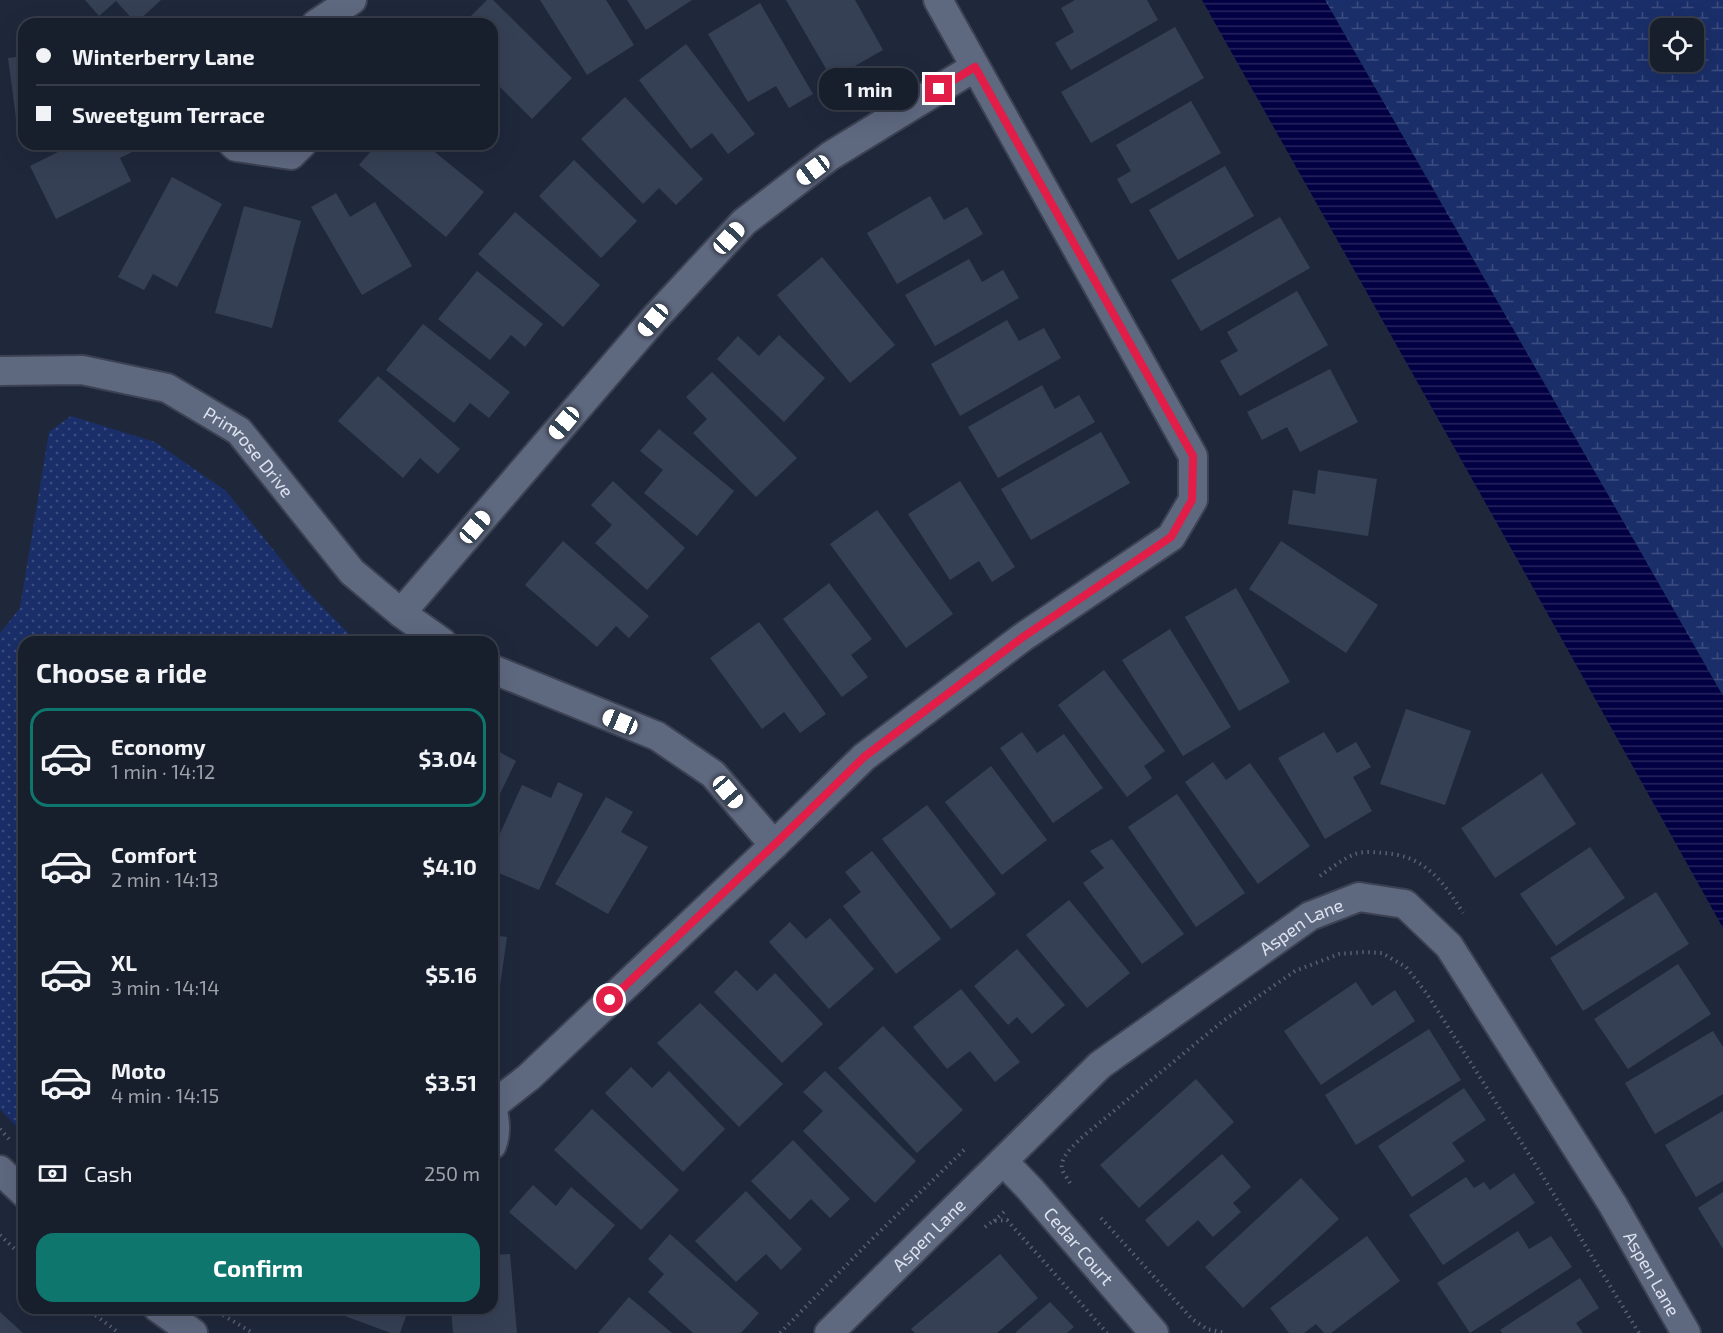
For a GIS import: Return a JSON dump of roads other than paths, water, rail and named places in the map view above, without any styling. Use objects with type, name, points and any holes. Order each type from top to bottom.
[{"type":"street","points":[[325,18],[352,0]]},
{"type":"street","points":[[498,1102],[529,1077],[864,757],[1023,637],[1171,537],[1192,500],[1193,456],[938,0]]},
{"type":"street","points":[[401,613],[653,320],[744,222],[830,156],[975,67]]},
{"type":"street","points":[[260,150],[291,154],[295,150]]},
{"type":"street","name":"Primrose Drive","points":[[0,371],[82,370],[167,388],[239,431],[352,573],[434,636]]},
{"type":"street","points":[[498,671],[657,736],[713,774],[774,845]]},
{"type":"street","name":"Aspen Lane","points":[[829,1333],[1100,1065],[1310,916],[1359,897],[1405,904],[1449,946],[1612,1206],[1686,1333]]},
{"type":"street","name":"Cedar Court","points":[[1003,1161],[1030,1189],[1154,1333]]},
{"type":"street","points":[[0,1170],[18,1187]]},
{"type":"street","points":[[166,1314],[193,1333]]}]
